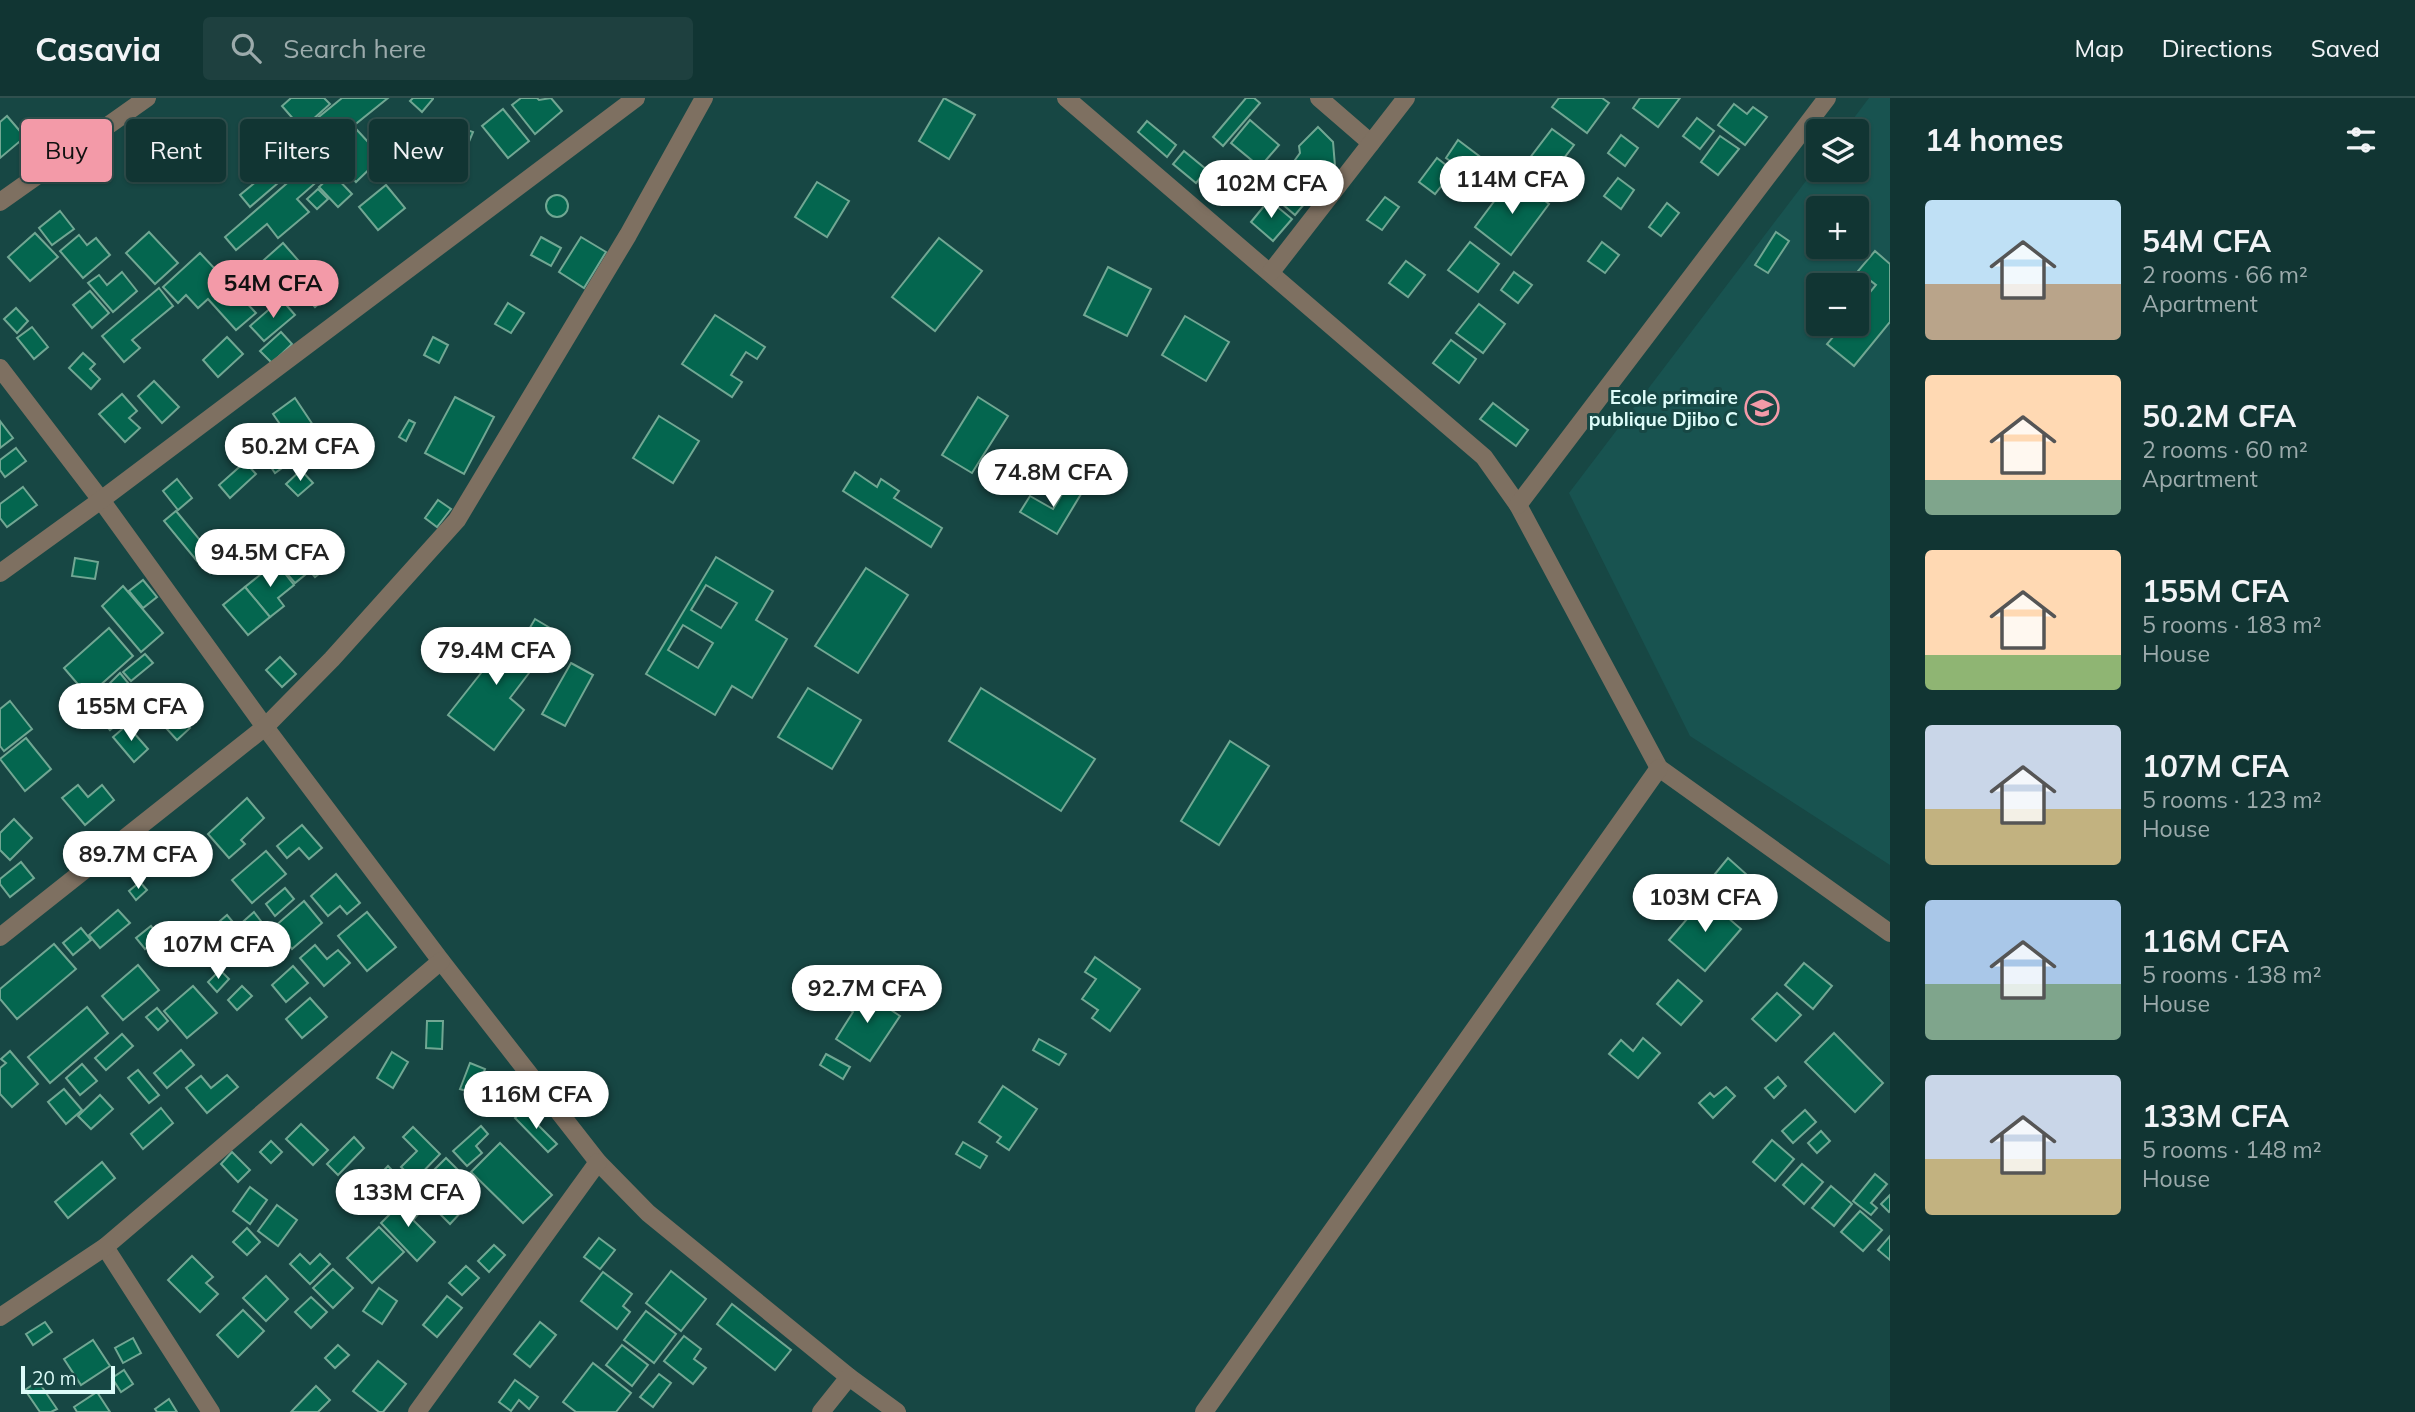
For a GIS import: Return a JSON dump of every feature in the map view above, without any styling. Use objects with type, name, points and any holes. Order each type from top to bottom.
[{"type":"street","points":[[0,202],[147,98]]},
{"type":"street","points":[[0,573],[636,98]]},
{"type":"street","points":[[0,937],[265,727],[331,659],[457,520],[628,235],[704,98]]},
{"type":"street","points":[[1066,98],[1272,272],[1484,457],[1518,505],[1659,768],[1890,933]]},
{"type":"street","points":[[1319,98],[1371,143]]},
{"type":"street","points":[[1272,272],[1406,98]]},
{"type":"street","points":[[1518,505],[1827,98]]},
{"type":"street","points":[[0,368],[101,500],[265,727],[441,961],[598,1162],[648,1213],[849,1377],[897,1412]]},
{"type":"street","points":[[1204,1412],[1659,768]]},
{"type":"street","points":[[0,1317],[105,1247],[441,961]]},
{"type":"street","points":[[417,1412],[598,1162]]},
{"type":"street","points":[[105,1247],[211,1412]]},
{"type":"street","points":[[821,1412],[849,1377]]},
{"type":"shaded area","name":"Ecole primaire publique Djibo C","points":[[1869,98],[1890,98],[1890,865],[1690,736],[1569,493],[1806,181],[1869,182],[1869,119],[1853,119]]},
{"type":"building","points":[[291,98],[324,98],[330,104],[313,119],[293,119],[282,106]]},
{"type":"building","points":[[342,98],[388,98],[355,124],[355,119],[316,119]]},
{"type":"building","points":[[413,98],[433,99],[422,112],[410,101]]},
{"type":"building","points":[[521,98],[551,98],[562,111],[535,134],[512,105]]},
{"type":"building","points":[[944,98],[975,115],[949,159],[919,141]]},
{"type":"building","points":[[1246,98],[1254,98],[1260,103],[1223,146],[1213,137]]},
{"type":"building","points":[[1559,98],[1602,98],[1609,103],[1587,133],[1552,107]]},
{"type":"building","points":[[1640,98],[1680,98],[1658,127],[1633,108]]},
{"type":"building","points":[[1734,104],[1747,114],[1753,107],[1767,117],[1745,145],[1718,125]]},
{"type":"building","points":[[503,109],[529,141],[508,158],[482,126]]},
{"type":"building","points":[[7,116],[21,132],[21,140],[0,158],[0,122]]},
{"type":"building","points":[[1697,118],[1714,131],[1700,149],[1683,136]]},
{"type":"building","points":[[1250,120],[1279,145],[1260,167],[1231,143]]},
{"type":"building","points":[[1147,121],[1176,145],[1167,157],[1138,132]]},
{"type":"building","points":[[1318,127],[1333,142],[1335,166],[1315,192],[1287,171],[1300,153],[1299,146]]},
{"type":"building","points":[[1552,129],[1574,145],[1551,175],[1529,159]]},
{"type":"building","points":[[357,130],[369,143],[369,170],[356,182],[355,181]]},
{"type":"building","points":[[468,130],[473,132],[468,144]]},
{"type":"building","points":[[1621,135],[1638,148],[1625,166],[1608,153]]},
{"type":"building","points":[[1720,136],[1739,149],[1718,175],[1701,162]]},
{"type":"building","points":[[1458,140],[1491,165],[1479,182],[1446,158]]},
{"type":"building","points":[[1184,151],[1207,170],[1196,183],[1173,164]]},
{"type":"building","points":[[1437,158],[1460,176],[1450,190],[1443,184],[1435,194],[1419,182]]},
{"type":"building","points":[[1513,176],[1549,204],[1511,255],[1475,227]]},
{"type":"building","points":[[1288,177],[1311,196],[1295,215],[1273,196]]},
{"type":"building","points":[[1618,178],[1634,190],[1621,209],[1604,196]]},
{"type":"building","points":[[256,182],[279,182],[250,207],[240,195]]},
{"type":"building","points":[[288,182],[317,182],[297,199],[309,212],[278,238],[267,224],[236,250],[225,237]]},
{"type":"building","points":[[324,182],[341,182],[352,194],[338,207],[319,187]]},
{"type":"building","points":[[817,182],[849,201],[827,237],[795,217]]},
{"type":"building","points":[[386,185],[405,208],[378,230],[359,207]]},
{"type":"building","points":[[318,189],[328,199],[317,209],[307,199]]},
{"type":"building","points":[[557,195],[565,198],[568,206],[565,214],[557,217],[549,214],[546,206],[549,198]]},
{"type":"building","points":[[1385,197],[1399,207],[1382,230],[1367,220]]},
{"type":"building","points":[[1269,200],[1292,219],[1273,241],[1251,222]]},
{"type":"building","points":[[1667,203],[1679,213],[1661,236],[1649,227]]},
{"type":"building","points":[[60,211],[74,229],[52,245],[39,228]]},
{"type":"building","points":[[149,232],[178,263],[155,284],[126,253]]},
{"type":"building","points":[[1776,232],[1789,241],[1768,273],[1755,265]]},
{"type":"building","points":[[35,233],[58,257],[30,281],[8,257]]},
{"type":"building","points":[[79,235],[87,245],[96,238],[110,255],[83,278],[60,251]]},
{"type":"building","points":[[541,237],[561,248],[551,266],[531,255]]},
{"type":"building","points":[[581,237],[606,252],[584,288],[559,272]]},
{"type":"building","points":[[939,238],[982,271],[935,331],[892,297]]},
{"type":"building","points":[[1470,242],[1499,264],[1478,292],[1448,270]]},
{"type":"building","points":[[1602,242],[1619,255],[1605,273],[1588,261]]},
{"type":"building","points":[[283,243],[304,267],[277,290],[256,267]]},
{"type":"building","points":[[1875,251],[1890,264],[1890,322],[1854,366],[1827,344],[1834,336],[1869,336],[1869,293],[1876,285],[1869,280],[1869,273],[1858,271]]},
{"type":"building","points":[[200,253],[256,313],[236,330],[208,299],[198,308],[186,295],[178,303],[163,287]]},
{"type":"building","points":[[1406,261],[1425,275],[1408,297],[1389,283]]},
{"type":"building","points":[[305,267],[329,295],[315,307],[291,279]]},
{"type":"building","points":[[1108,267],[1151,289],[1127,336],[1084,315]]},
{"type":"building","points":[[122,272],[137,291],[113,312],[88,283],[99,275],[107,285]]},
{"type":"building","points":[[1514,272],[1532,285],[1518,303],[1501,290]]},
{"type":"building","points":[[159,288],[173,306],[132,340],[140,348],[124,362],[102,336]]},
{"type":"building","points":[[90,291],[109,313],[92,328],[73,305]]},
{"type":"building","points":[[281,299],[295,315],[264,341],[250,326]]},
{"type":"building","points":[[508,303],[524,313],[511,333],[495,324]]},
{"type":"building","points":[[1479,304],[1505,324],[1483,353],[1456,333]]},
{"type":"building","points":[[16,308],[28,321],[17,333],[4,319]]},
{"type":"building","points":[[715,315],[765,347],[757,359],[746,352],[731,375],[742,382],[732,397],[682,364]]},
{"type":"building","points":[[1185,316],[1229,342],[1206,381],[1162,355]]},
{"type":"building","points":[[32,327],[48,347],[34,359],[17,338]]},
{"type":"building","points":[[281,332],[292,344],[272,363],[260,351]]},
{"type":"building","points":[[227,337],[243,354],[218,377],[203,360]]},
{"type":"building","points":[[433,337],[448,345],[439,363],[424,355]]},
{"type":"building","points":[[1451,340],[1476,359],[1459,383],[1433,363]]},
{"type":"building","points":[[83,353],[95,364],[90,369],[100,379],[91,389],[69,368]]},
{"type":"building","points":[[154,381],[179,407],[162,423],[138,396]]},
{"type":"building","points":[[122,394],[137,411],[129,418],[140,428],[125,442],[99,414]]},
{"type":"building","points":[[455,397],[494,417],[464,474],[425,453]]},
{"type":"building","points":[[978,397],[1008,416],[972,473],[942,455]]},
{"type":"building","points":[[295,398],[313,425],[297,437],[306,451],[275,473],[260,451],[286,433],[273,414]]},
{"type":"building","points":[[1493,403],[1528,430],[1516,446],[1480,419]]},
{"type":"building","points":[[659,416],[699,441],[673,483],[633,458]]},
{"type":"building","points":[[409,420],[415,423],[406,441],[399,437]]},
{"type":"building","points":[[0,421],[13,438],[0,448]]},
{"type":"building","points":[[16,448],[26,461],[5,477],[0,470],[0,460]]},
{"type":"building","points":[[245,462],[256,474],[230,498],[219,485]]},
{"type":"building","points":[[301,470],[313,483],[298,496],[286,484]]},
{"type":"building","points":[[855,472],[877,487],[881,479],[899,491],[894,498],[942,528],[931,547],[843,491]]},
{"type":"building","points":[[177,479],[192,498],[178,510],[163,491]]},
{"type":"building","points":[[1070,481],[1084,489],[1057,534],[1020,512],[1030,496],[1053,509]]},
{"type":"building","points":[[23,487],[37,505],[7,527],[0,518],[0,504]]},
{"type":"building","points":[[438,500],[451,509],[437,527],[425,518]]},
{"type":"building","points":[[176,511],[209,551],[197,561],[164,521]]},
{"type":"building","points":[[308,535],[331,564],[315,577],[310,571],[295,583],[276,561]]},
{"type":"building","points":[[223,538],[233,549],[210,573],[199,562]]},
{"type":"building","points":[[716,557],[773,591],[756,620],[787,639],[752,698],[732,686],[715,715],[646,674]],"holes":[[[706,585],[737,603],[721,628],[691,610]],[[683,625],[713,643],[698,668],[668,650]]]},
{"type":"building","points":[[75,558],[98,562],[95,579],[72,576]]},
{"type":"building","points":[[276,562],[294,585],[278,598],[284,606],[270,617],[245,587]]},
{"type":"building","points":[[866,568],[908,595],[858,673],[815,646]]},
{"type":"building","points":[[143,580],[157,597],[143,608],[129,591]]},
{"type":"building","points":[[123,586],[163,633],[141,652],[102,606]]},
{"type":"building","points":[[245,587],[270,617],[248,635],[223,605]]},
{"type":"building","points":[[535,619],[562,635],[556,646],[528,631]]},
{"type":"building","points":[[109,628],[133,656],[88,696],[64,668]]},
{"type":"building","points":[[515,629],[545,652],[510,698],[524,710],[494,750],[448,715],[481,673],[469,664],[493,632],[506,642]]},
{"type":"building","points":[[145,654],[153,663],[131,681],[123,672]]},
{"type":"building","points":[[280,657],[296,674],[282,687],[266,670]]},
{"type":"building","points":[[571,663],[593,675],[565,726],[542,714]]},
{"type":"building","points":[[120,673],[133,689],[122,697],[110,683]]},
{"type":"building","points":[[103,688],[127,716],[110,730],[86,703]]},
{"type":"building","points":[[808,688],[861,720],[832,769],[778,737]]},
{"type":"building","points":[[981,688],[1095,759],[1061,811],[949,741]]},
{"type":"building","points":[[10,701],[32,729],[4,751],[0,746],[0,709]]},
{"type":"building","points":[[169,705],[190,728],[177,740],[156,717]]},
{"type":"building","points":[[127,725],[148,749],[134,762],[113,737]]},
{"type":"building","points":[[26,738],[51,769],[25,791],[0,759]]},
{"type":"building","points":[[1230,741],[1269,766],[1219,845],[1181,821]]},
{"type":"building","points":[[78,785],[88,797],[102,785],[114,800],[85,825],[62,798]]},
{"type":"building","points":[[247,798],[264,818],[241,840],[245,844],[229,858],[208,834]]},
{"type":"building","points":[[14,819],[32,838],[10,860],[0,850],[0,833]]},
{"type":"building","points":[[302,825],[322,848],[309,859],[299,848],[287,858],[277,846]]},
{"type":"building","points":[[266,851],[286,874],[252,903],[232,880]]},
{"type":"building","points":[[1728,858],[1746,874],[1733,890],[1715,874]]},
{"type":"building","points":[[21,862],[34,878],[10,897],[0,884],[0,879]]},
{"type":"building","points":[[336,874],[360,903],[347,914],[340,906],[328,916],[311,896]]},
{"type":"building","points":[[140,882],[147,890],[136,900],[129,891]]},
{"type":"building","points":[[285,888],[294,899],[275,916],[266,904]]},
{"type":"building","points":[[1705,898],[1741,929],[1705,971],[1669,940]]},
{"type":"building","points":[[304,901],[322,923],[292,949],[274,927]]},
{"type":"building","points":[[118,910],[130,923],[100,948],[89,935]]},
{"type":"building","points":[[254,912],[264,925],[233,951],[213,927],[227,915],[237,927]]},
{"type":"building","points":[[367,912],[396,947],[367,971],[338,936]]},
{"type":"building","points":[[151,926],[160,937],[145,949],[136,938]]},
{"type":"building","points":[[81,928],[91,940],[73,955],[63,943]]},
{"type":"building","points":[[54,944],[76,969],[17,1019],[0,999],[0,989]]},
{"type":"building","points":[[315,945],[327,959],[338,950],[350,963],[324,986],[300,958]]},
{"type":"building","points":[[1095,957],[1140,989],[1110,1031],[1092,1018],[1098,1010],[1082,999],[1096,979],[1085,972]]},
{"type":"building","points":[[1804,963],[1832,986],[1813,1009],[1785,985]]},
{"type":"building","points":[[138,965],[159,990],[123,1020],[102,996]]},
{"type":"building","points":[[293,966],[308,983],[286,1002],[272,985]]},
{"type":"building","points":[[220,970],[229,979],[217,992],[208,982]]},
{"type":"building","points":[[1678,980],[1702,1001],[1681,1025],[1657,1004]]},
{"type":"building","points":[[193,986],[217,1013],[187,1038],[164,1011]]},
{"type":"building","points":[[242,986],[252,996],[237,1010],[228,1000]]},
{"type":"building","points":[[858,988],[900,1016],[870,1061],[836,1039],[853,1012],[846,1007]]},
{"type":"building","points":[[1777,993],[1801,1015],[1776,1041],[1752,1019]]},
{"type":"building","points":[[310,998],[327,1017],[302,1038],[286,1019]]},
{"type":"building","points":[[87,1007],[108,1033],[50,1083],[28,1057]]},
{"type":"building","points":[[157,1008],[168,1021],[158,1030],[146,1017]]},
{"type":"building","points":[[427,1021],[443,1021],[442,1049],[426,1048]]},
{"type":"building","points":[[1834,1033],[1883,1083],[1855,1112],[1805,1062]]},
{"type":"building","points":[[122,1034],[133,1046],[106,1070],[95,1058]]},
{"type":"building","points":[[1643,1038],[1660,1053],[1638,1078],[1609,1054],[1621,1040],[1633,1051]]},
{"type":"building","points":[[1039,1039],[1066,1054],[1059,1065],[1033,1050]]},
{"type":"building","points":[[181,1050],[194,1065],[167,1088],[154,1073]]},
{"type":"building","points":[[10,1051],[38,1084],[12,1107],[0,1094],[0,1068],[6,1063],[1,1059]]},
{"type":"building","points":[[392,1052],[408,1062],[393,1088],[377,1078]]},
{"type":"building","points":[[826,1054],[850,1067],[843,1079],[820,1065]]},
{"type":"building","points":[[470,1063],[485,1069],[476,1094],[460,1089]]},
{"type":"building","points":[[82,1064],[97,1081],[80,1095],[66,1078]]},
{"type":"building","points":[[138,1070],[159,1095],[149,1103],[128,1078]]},
{"type":"building","points":[[227,1075],[238,1087],[207,1113],[186,1088],[201,1076],[211,1088]]},
{"type":"building","points":[[1778,1077],[1786,1086],[1774,1098],[1765,1088]]},
{"type":"building","points":[[1003,1086],[1037,1109],[1009,1150],[997,1142],[1001,1137],[979,1122]]},
{"type":"building","points":[[1726,1087],[1735,1096],[1713,1118],[1699,1103],[1710,1093],[1714,1097]]},
{"type":"building","points":[[64,1089],[82,1110],[66,1124],[48,1102]]},
{"type":"building","points":[[100,1095],[113,1109],[91,1129],[78,1116]]},
{"type":"building","points":[[161,1108],[173,1123],[143,1149],[131,1134]]},
{"type":"building","points":[[523,1110],[557,1144],[548,1152],[515,1118]]},
{"type":"building","points":[[1805,1110],[1816,1122],[1793,1143],[1782,1131]]},
{"type":"building","points":[[301,1124],[328,1150],[313,1165],[286,1139]]},
{"type":"building","points":[[481,1126],[488,1134],[476,1146],[482,1153],[467,1166],[453,1151]]},
{"type":"building","points":[[413,1127],[440,1154],[415,1180],[401,1167],[417,1151],[403,1137]]},
{"type":"building","points":[[1821,1131],[1830,1141],[1817,1153],[1808,1143]]},
{"type":"building","points":[[354,1137],[364,1148],[338,1175],[327,1164]]},
{"type":"building","points":[[1772,1140],[1794,1159],[1775,1181],[1753,1162]]},
{"type":"building","points":[[271,1141],[282,1152],[271,1163],[260,1152]]},
{"type":"building","points":[[963,1142],[987,1156],[980,1168],[956,1154]]},
{"type":"building","points":[[500,1143],[552,1195],[523,1223],[471,1172]]},
{"type":"building","points":[[232,1152],[250,1170],[238,1182],[221,1164]]},
{"type":"building","points":[[446,1158],[476,1188],[459,1204],[464,1209],[450,1224],[415,1189]]},
{"type":"building","points":[[102,1162],[115,1178],[68,1218],[55,1202]]},
{"type":"building","points":[[1802,1164],[1823,1182],[1804,1204],[1783,1185]]},
{"type":"building","points":[[388,1166],[407,1186],[386,1207],[367,1188]]},
{"type":"building","points":[[1875,1174],[1887,1184],[1871,1203],[1877,1208],[1871,1215],[1853,1201]]},
{"type":"building","points":[[1831,1186],[1852,1204],[1834,1226],[1812,1208]]},
{"type":"building","points":[[250,1187],[267,1200],[250,1224],[233,1211]]},
{"type":"building","points":[[1890,1195],[1890,1211],[1889,1212],[1881,1204]]},
{"type":"building","points":[[407,1197],[421,1211],[413,1220],[435,1242],[417,1261],[381,1223]]},
{"type":"building","points":[[277,1205],[297,1220],[278,1246],[258,1231]]},
{"type":"building","points":[[1860,1211],[1882,1230],[1863,1251],[1841,1232]]},
{"type":"building","points":[[379,1227],[404,1252],[372,1283],[347,1258]]},
{"type":"building","points":[[247,1228],[260,1242],[247,1255],[233,1242]]},
{"type":"building","points":[[1890,1236],[1890,1260],[1878,1250]]},
{"type":"building","points":[[599,1238],[615,1250],[600,1269],[584,1257]]},
{"type":"building","points":[[494,1245],[505,1255],[489,1272],[478,1261]]},
{"type":"building","points":[[300,1254],[310,1264],[320,1254],[330,1264],[310,1284],[290,1264]]},
{"type":"building","points":[[192,1256],[213,1277],[206,1283],[218,1294],[200,1312],[168,1280]]},
{"type":"building","points":[[466,1266],[479,1278],[462,1295],[449,1283]]},
{"type":"building","points":[[333,1269],[353,1288],[333,1308],[313,1288]]},
{"type":"building","points":[[671,1271],[706,1299],[681,1331],[646,1303]]},
{"type":"building","points":[[603,1272],[632,1294],[623,1306],[630,1312],[617,1329],[581,1301]]},
{"type":"building","points":[[266,1276],[288,1299],[266,1321],[243,1298]]},
{"type":"building","points":[[379,1288],[397,1301],[382,1324],[363,1311]]},
{"type":"building","points":[[447,1296],[462,1308],[437,1337],[423,1325]]},
{"type":"building","points":[[311,1297],[327,1312],[311,1328],[295,1312]]},
{"type":"building","points":[[732,1304],[791,1350],[775,1370],[717,1324]]},
{"type":"building","points":[[243,1310],[264,1331],[238,1357],[217,1335]]},
{"type":"building","points":[[646,1311],[676,1334],[654,1363],[624,1340]]},
{"type":"building","points":[[45,1322],[52,1332],[33,1345],[26,1334]]},
{"type":"building","points":[[540,1322],[556,1335],[530,1367],[514,1354]]},
{"type":"building","points":[[684,1336],[701,1349],[694,1359],[706,1368],[693,1384],[664,1361]]},
{"type":"building","points":[[133,1338],[141,1353],[123,1363],[115,1348]]},
{"type":"building","points":[[93,1340],[110,1366],[81,1385],[64,1359]]},
{"type":"building","points":[[338,1345],[349,1355],[335,1368],[325,1358]]},
{"type":"building","points":[[622,1345],[648,1365],[632,1386],[606,1365]]},
{"type":"building","points":[[378,1361],[406,1384],[383,1412],[379,1412],[353,1391]]},
{"type":"building","points":[[593,1363],[631,1393],[616,1412],[576,1412],[563,1402]]},
{"type":"building","points":[[124,1370],[133,1384],[121,1392],[112,1378]]},
{"type":"building","points":[[659,1374],[671,1383],[653,1407],[640,1397]]},
{"type":"building","points":[[515,1380],[538,1397],[529,1409],[519,1400],[511,1411],[499,1402]]},
{"type":"building","points":[[38,1381],[57,1409],[40,1412],[25,1390]]},
{"type":"building","points":[[316,1386],[330,1400],[318,1412],[291,1412]]},
{"type":"building","points":[[97,1392],[110,1412],[77,1412],[74,1407]]},
{"type":"building","points":[[169,1399],[177,1412],[157,1412],[155,1409]]},
{"type":"place","name":"Ecole primaire publique Djibo C","points":[[1762,408]]}]
